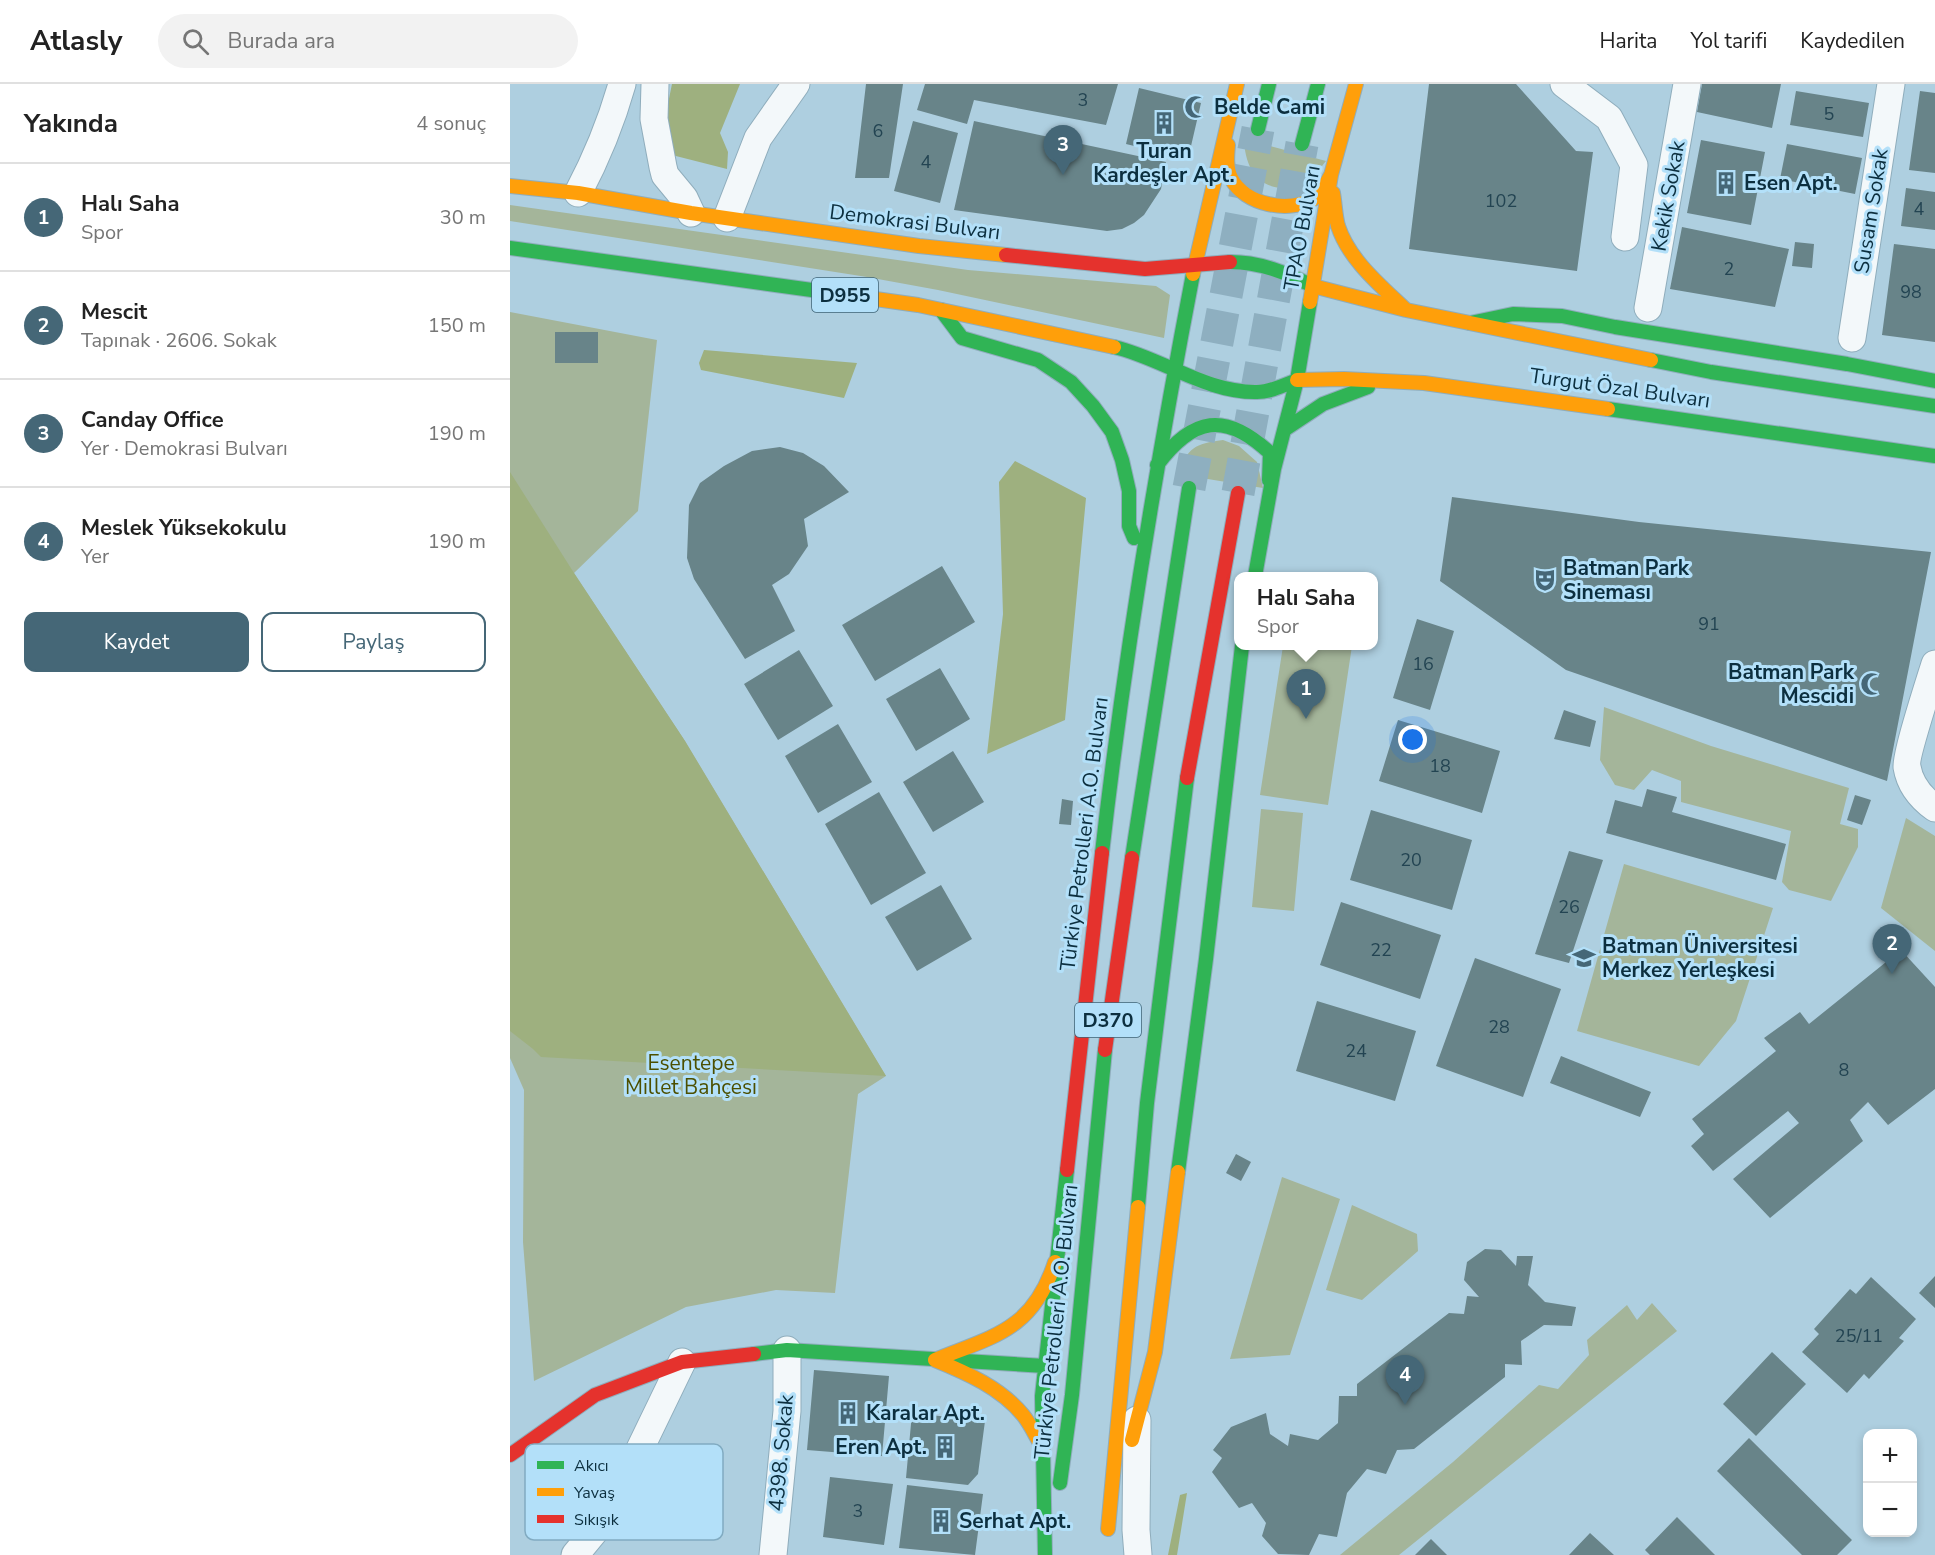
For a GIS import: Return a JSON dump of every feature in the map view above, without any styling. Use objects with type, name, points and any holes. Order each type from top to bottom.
[{"type":"main road","points":[[1195,265],[1237,84]]},
{"type":"main road","points":[[1258,129],[1269,84]]},
{"type":"main road","name":"TPAO Bulvarı","points":[[1302,144],[1318,84]]},
{"type":"main road","name":"TPAO Bulvarı","points":[[1297,380],[1330,175],[1356,84]]},
{"type":"main road","points":[[1228,129],[1227,163],[1232,180],[1242,191],[1259,201],[1282,207],[1304,204],[1317,197],[1330,175]]},
{"type":"main road","points":[[1330,175],[1338,225],[1346,242],[1376,281],[1406,310]]},
{"type":"main road","points":[[548,177],[578,192]]},
{"type":"main road","name":"Demokrasi Bulvarı","points":[[510,186],[578,192],[691,213],[919,246],[1145,269],[1230,261],[1249,262],[1267,266],[1313,286]]},
{"type":"main road","name":"D955","points":[[510,248],[918,305],[1131,351],[1175,367]]},
{"type":"main road","name":"Türkiye Petrolleri A.O. Bulvarı","points":[[1047,1555],[1042,1396],[1109,790],[1157,465],[1195,265]]},
{"type":"main road","name":"Turgut Özal Bulvarı","points":[[1313,286],[1406,310],[1711,372],[1935,406]]},
{"type":"main road","points":[[941,310],[962,338],[1038,360],[1071,382],[1093,406],[1112,432],[1122,460],[1129,491],[1129,526],[1142,558]]},
{"type":"main road","points":[[1470,323],[1513,314],[1562,316],[1626,329],[1847,364],[1935,381]]},
{"type":"main road","points":[[1175,367],[1206,383],[1242,392],[1270,390],[1297,380]]},
{"type":"main road","points":[[1256,572],[1268,503],[1297,380]]},
{"type":"main road","name":"Turgut Özal Bulvarı","points":[[1297,380],[1385,381],[1472,388],[1935,456]]},
{"type":"main road","points":[[1284,430],[1323,404],[1385,381]]},
{"type":"main road","points":[[1157,465],[1167,450],[1182,435],[1200,427],[1220,424],[1239,428],[1256,438],[1270,453],[1268,503]]},
{"type":"main road","name":"Türkiye Petrolleri A.O. Bulvarı","points":[[1047,1555],[1072,1395],[1104,1054],[1145,767],[1189,488]]},
{"type":"main road","name":"D370","points":[[1105,1546],[1146,1103],[1184,805],[1238,493]]},
{"type":"main road","points":[[1108,1529],[1155,1352],[1206,959],[1241,650]]},
{"type":"main road","points":[[935,1360],[996,1334],[1023,1318],[1050,1277],[1058,1252]]},
{"type":"main road","points":[[526,1444],[595,1395],[682,1362],[787,1350],[1045,1366]]},
{"type":"main road","points":[[935,1360],[969,1374],[998,1393],[1023,1414],[1043,1448]]},
{"type":"main road","points":[[510,1455],[525,1444]]},
{"type":"street","points":[[578,192],[596,159],[614,114],[622,84]]},
{"type":"street","points":[[655,84],[654,119],[665,175],[684,198],[691,213]]},
{"type":"street","points":[[727,218],[758,138],[796,84]]},
{"type":"street","points":[[1564,84],[1609,118],[1634,165],[1624,237]]},
{"type":"street","name":"Kekik Sokak","points":[[1648,308],[1687,84]]},
{"type":"street","name":"Susam Sokak","points":[[1852,338],[1891,84]]},
{"type":"street","points":[[1935,664],[1906,765],[1913,785],[1923,800],[1935,808]]},
{"type":"street","name":"4398. Sokak","points":[[773,1555],[787,1411],[787,1350]]},
{"type":"street","points":[[642,1444],[682,1362]]},
{"type":"street","points":[[1137,1420],[1136,1530],[1138,1555]]},
{"type":"street","points":[[575,1555],[587,1540]]},
{"type":"green space","points":[[672,84],[740,84],[720,133],[728,152],[727,169],[668,154],[665,118]]},
{"type":"green space","points":[[1244,139],[1326,161],[1303,186],[1278,188],[1261,181],[1255,175],[1247,159]]},
{"type":"green space","points":[[510,205],[968,270],[1156,286],[1170,295],[1164,338],[867,277],[510,221]]},
{"type":"green space","name":"Esentepe Millet Bahçesi","points":[[510,312],[657,340],[638,511],[574,573],[685,741],[886,1076],[858,1094],[835,1293],[776,1290],[686,1307],[534,1381],[523,1242],[524,1090],[510,1058]]},
{"type":"green space","points":[[704,350],[857,363],[844,398],[701,370],[699,363]]},
{"type":"green space","points":[[1223,440],[1239,446],[1257,462],[1263,488],[1177,474],[1185,458],[1194,448],[1205,443]]},
{"type":"green space","points":[[1015,461],[1086,498],[1065,720],[987,754],[1003,614],[999,482]]},
{"type":"green space","points":[[510,472],[685,741],[886,1076],[541,1057],[510,1031]]},
{"type":"green space","points":[[1282,650],[1351,650],[1328,805],[1260,795]]},
{"type":"green space","points":[[1604,707],[1711,746],[1849,788],[1840,824],[1858,829],[1858,847],[1831,901],[1789,890],[1782,882],[1791,831],[1681,802],[1681,781],[1652,770],[1634,790],[1615,785],[1600,760]]},
{"type":"green space","points":[[1261,809],[1303,813],[1294,911],[1252,907]]},
{"type":"green space","points":[[1906,818],[1935,836],[1935,951],[1881,908]]},
{"type":"green space","points":[[1624,864],[1773,908],[1736,1021],[1699,1066],[1577,1031]]},
{"type":"green space","points":[[1282,1177],[1340,1199],[1290,1355],[1230,1359]]},
{"type":"green space","points":[[1352,1205],[1417,1234],[1418,1251],[1362,1300],[1326,1290]]},
{"type":"green space","points":[[1652,1303],[1677,1331],[1399,1555],[1340,1555],[1453,1462],[1539,1385],[1558,1389],[1589,1355],[1587,1340],[1627,1305],[1637,1320]]},
{"type":"green space","points":[[1187,1493],[1177,1555],[1168,1555],[1180,1495]]},
{"type":"building","points":[[866,84],[903,84],[889,178],[855,178]]},
{"type":"building","points":[[925,84],[1118,84],[1106,125],[974,100],[967,124],[917,110]]},
{"type":"building","points":[[1429,84],[1516,84],[1576,151],[1593,152],[1577,271],[1409,249]]},
{"type":"building","points":[[1702,84],[1781,84],[1772,128],[1697,112]]},
{"type":"building","name":"Turan Kardeşler Apt.","points":[[1139,88],[1201,103],[1188,159],[1126,144]]},
{"type":"building","points":[[1796,91],[1869,103],[1863,137],[1790,125]]},
{"type":"building","points":[[1920,91],[1935,93],[1935,173],[1909,170]]},
{"type":"building","points":[[913,121],[958,133],[940,203],[894,191]]},
{"type":"building","points":[[974,121],[1166,162],[1161,189],[1144,215],[1134,223],[1122,229],[1107,231],[954,210]]},
{"type":"building","name":"Esen Apt.","points":[[1701,140],[1765,152],[1751,225],[1687,213]]},
{"type":"building","points":[[1787,144],[1862,158],[1855,194],[1780,179]]},
{"type":"building","points":[[1906,188],[1935,192],[1935,230],[1901,226]]},
{"type":"building","points":[[1682,227],[1789,249],[1775,307],[1670,289]]},
{"type":"building","points":[[1795,242],[1814,244],[1812,268],[1792,266]]},
{"type":"building","points":[[1894,244],[1935,249],[1935,342],[1882,335]]},
{"type":"building","points":[[555,332],[598,332],[598,363],[555,363]]},
{"type":"building","points":[[780,447],[803,453],[824,466],[849,492],[804,519],[808,546],[789,574],[772,585],[795,631],[745,659],[694,579],[687,558],[689,505],[700,483],[724,466],[752,451]]},
{"type":"building","points":[[1452,497],[1639,522],[1931,552],[1887,781],[1566,670],[1440,581]]},
{"type":"building","points":[[942,566],[975,622],[875,681],[842,625]]},
{"type":"building","points":[[1417,619],[1454,631],[1430,710],[1393,698]]},
{"type":"building","points":[[799,650],[833,706],[778,740],[744,684]]},
{"type":"building","points":[[940,668],[970,719],[916,751],[886,699]]},
{"type":"building","points":[[1564,710],[1596,721],[1590,747],[1554,739]]},
{"type":"building","points":[[1398,720],[1500,751],[1482,813],[1379,781]]},
{"type":"building","points":[[838,724],[872,782],[818,813],[785,756]]},
{"type":"building","points":[[953,751],[984,802],[933,832],[903,782]]},
{"type":"building","points":[[1647,789],[1677,797],[1672,812],[1786,844],[1776,880],[1606,833],[1615,800],[1642,807]]},
{"type":"building","points":[[879,792],[926,873],[871,905],[825,824]]},
{"type":"building","points":[[1855,795],[1871,800],[1862,825],[1847,820]]},
{"type":"building","points":[[1062,799],[1073,801],[1071,825],[1059,824]]},
{"type":"building","points":[[1371,810],[1472,840],[1452,910],[1350,880]]},
{"type":"building","points":[[1569,851],[1603,860],[1569,963],[1535,954]]},
{"type":"building","points":[[941,885],[972,939],[917,971],[885,917]]},
{"type":"building","points":[[1341,902],[1441,935],[1420,999],[1320,965]]},
{"type":"building","points":[[1901,950],[1935,987],[1935,1089],[1888,1125],[1868,1102],[1850,1120],[1863,1141],[1770,1218],[1733,1179],[1799,1123],[1788,1111],[1713,1171],[1691,1146],[1704,1134],[1692,1119],[1776,1051],[1764,1038],[1800,1012],[1809,1024]]},
{"type":"building","points":[[1475,958],[1561,989],[1523,1097],[1436,1066]]},
{"type":"building","points":[[1317,1001],[1416,1031],[1395,1101],[1296,1071]]},
{"type":"building","points":[[1561,1056],[1651,1092],[1640,1117],[1550,1083]]},
{"type":"building","points":[[1236,1154],[1251,1162],[1241,1181],[1226,1173]]},
{"type":"building","points":[[1485,1249],[1501,1250],[1516,1266],[1517,1256],[1533,1256],[1528,1285],[1545,1302],[1576,1307],[1572,1326],[1544,1325],[1521,1341],[1522,1365],[1505,1364],[1505,1377],[1414,1449],[1397,1450],[1386,1474],[1367,1469],[1347,1493],[1337,1537],[1319,1534],[1309,1555],[1278,1554],[1262,1536],[1266,1523],[1252,1503],[1239,1508],[1212,1472],[1222,1458],[1213,1450],[1231,1427],[1266,1413],[1270,1434],[1288,1446],[1290,1434],[1318,1440],[1338,1423],[1339,1396],[1357,1396],[1357,1384],[1449,1313],[1464,1314],[1467,1296],[1479,1297],[1464,1280],[1467,1262]]},
{"type":"building","points":[[1935,1276],[1935,1308],[1919,1293]]},
{"type":"building","points":[[1871,1277],[1916,1319],[1899,1338],[1904,1341],[1869,1379],[1864,1374],[1847,1393],[1802,1352],[1819,1334],[1814,1329],[1850,1289],[1856,1294]]},
{"type":"building","points":[[1772,1352],[1806,1384],[1756,1436],[1723,1404]]},
{"type":"building","name":"Karalar Apt.","points":[[814,1370],[889,1376],[882,1456],[807,1450]]},
{"type":"building","name":"Eren Apt.","points":[[912,1413],[985,1421],[978,1474],[968,1485],[906,1478]]},
{"type":"building","points":[[1749,1438],[1852,1540],[1837,1555],[1802,1555],[1717,1471]]},
{"type":"building","points":[[830,1477],[893,1484],[884,1545],[823,1537]]},
{"type":"building","name":"Serhat Apt.","points":[[907,1485],[983,1494],[975,1555],[899,1548]]},
{"type":"building","points":[[1677,1517],[1715,1555],[1650,1555],[1645,1550]]},
{"type":"building","points":[[1590,1533],[1614,1555],[1569,1555]]},
{"type":"building","points":[[1431,1539],[1447,1555],[1415,1555]]},
{"type":"tunnel","points":[[1189,488],[1258,129]]},
{"type":"tunnel","points":[[1238,493],[1302,144]]},
{"type":"traffic: fast","points":[[1258,129],[1269,84]]},
{"type":"traffic: fast","points":[[1302,144],[1318,84]]},
{"type":"traffic: fast","points":[[510,248],[819,291]]},
{"type":"traffic: fast","points":[[1230,262],[1273,269],[1313,286]]},
{"type":"traffic: fast","points":[[1102,853],[1120,708],[1142,563],[1193,274]]},
{"type":"traffic: fast","points":[[1256,572],[1274,469],[1297,380],[1310,302]]},
{"type":"traffic: fast","points":[[941,310],[962,338],[1038,360],[1071,382],[1093,406],[1112,432],[1122,460],[1129,491],[1129,526],[1134,538]]},
{"type":"traffic: fast","points":[[1470,323],[1513,314],[1562,316],[1935,381]]},
{"type":"traffic: fast","points":[[1114,347],[1132,352],[1202,381],[1238,391],[1267,391],[1297,380]]},
{"type":"traffic: fast","points":[[1651,360],[1711,372],[1935,406]]},
{"type":"traffic: fast","points":[[1284,430],[1323,404],[1368,387]]},
{"type":"traffic: fast","points":[[1608,409],[1935,456]]},
{"type":"traffic: fast","points":[[1157,465],[1170,449],[1197,429],[1210,425],[1224,426],[1238,430],[1254,439],[1270,453],[1269,480]]},
{"type":"traffic: fast","points":[[1132,858],[1189,488]]},
{"type":"traffic: fast","points":[[1178,1172],[1206,959],[1242,650]]},
{"type":"traffic: fast","points":[[1138,1207],[1147,1103],[1187,778]]},
{"type":"traffic: fast","points":[[1060,1483],[1072,1395],[1105,1050]]},
{"type":"traffic: fast","points":[[1045,1555],[1042,1396],[1067,1170]]},
{"type":"traffic: fast","points":[[754,1354],[787,1350],[1045,1366]]},
{"type":"traffic: slow","points":[[1193,274],[1237,84]]},
{"type":"traffic: slow","points":[[1310,302],[1331,175],[1356,84]]},
{"type":"traffic: slow","points":[[1228,145],[1228,170],[1237,187],[1246,195],[1268,204],[1281,206],[1305,203],[1322,191],[1331,175]]},
{"type":"traffic: slow","points":[[510,186],[578,193],[691,213],[919,246],[1006,255]]},
{"type":"traffic: slow","points":[[1333,193],[1338,226],[1350,250],[1376,282],[1406,310]]},
{"type":"traffic: slow","points":[[1313,286],[1406,310],[1651,360]]},
{"type":"traffic: slow","points":[[819,291],[918,305],[1114,347]]},
{"type":"traffic: slow","points":[[1297,380],[1344,379],[1424,383],[1608,409]]},
{"type":"traffic: slow","points":[[1132,1440],[1155,1352],[1178,1172]]},
{"type":"traffic: slow","points":[[1108,1529],[1138,1207]]},
{"type":"traffic: slow","points":[[1043,1448],[1029,1423],[1014,1405],[994,1389],[935,1360],[993,1336],[1023,1317],[1046,1285],[1055,1262]]},
{"type":"traffic: jam","points":[[1006,255],[1145,269],[1230,262]]},
{"type":"traffic: jam","points":[[1187,778],[1238,493]]},
{"type":"traffic: jam","points":[[1067,1170],[1102,853]]},
{"type":"traffic: jam","points":[[1105,1050],[1132,858]]},
{"type":"traffic: jam","points":[[526,1444],[595,1395],[682,1362],[754,1354]]},
{"type":"traffic: jam","points":[[510,1455],[525,1444]]},
{"type":"place","name":"Belde Cami","points":[[1196,107]]},
{"type":"place","name":"Turan Kardeşler Apt.","points":[[1164,123]]},
{"type":"place","name":"Canday Office","points":[[1063,175]]},
{"type":"place","name":"Esen Apt.","points":[[1726,183]]},
{"type":"place","name":"Batman Park Sineması","points":[[1545,580]]},
{"type":"place","name":"Batman Park Mescidi","points":[[1872,684]]},
{"type":"place","name":"Halı Saha","points":[[1306,719]]},
{"type":"place","name":"Batman Üniversitesi Merkez Yerleşkesi","points":[[1584,958]]},
{"type":"place","name":"Mescit","points":[[1892,974]]},
{"type":"place","name":"Meslek Yüksekokulu","points":[[1405,1405]]},
{"type":"place","name":"Karalar Apt.","points":[[848,1413]]},
{"type":"place","name":"Eren Apt.","points":[[945,1447]]},
{"type":"place","name":"Serhat Apt.","points":[[941,1521]]}]
